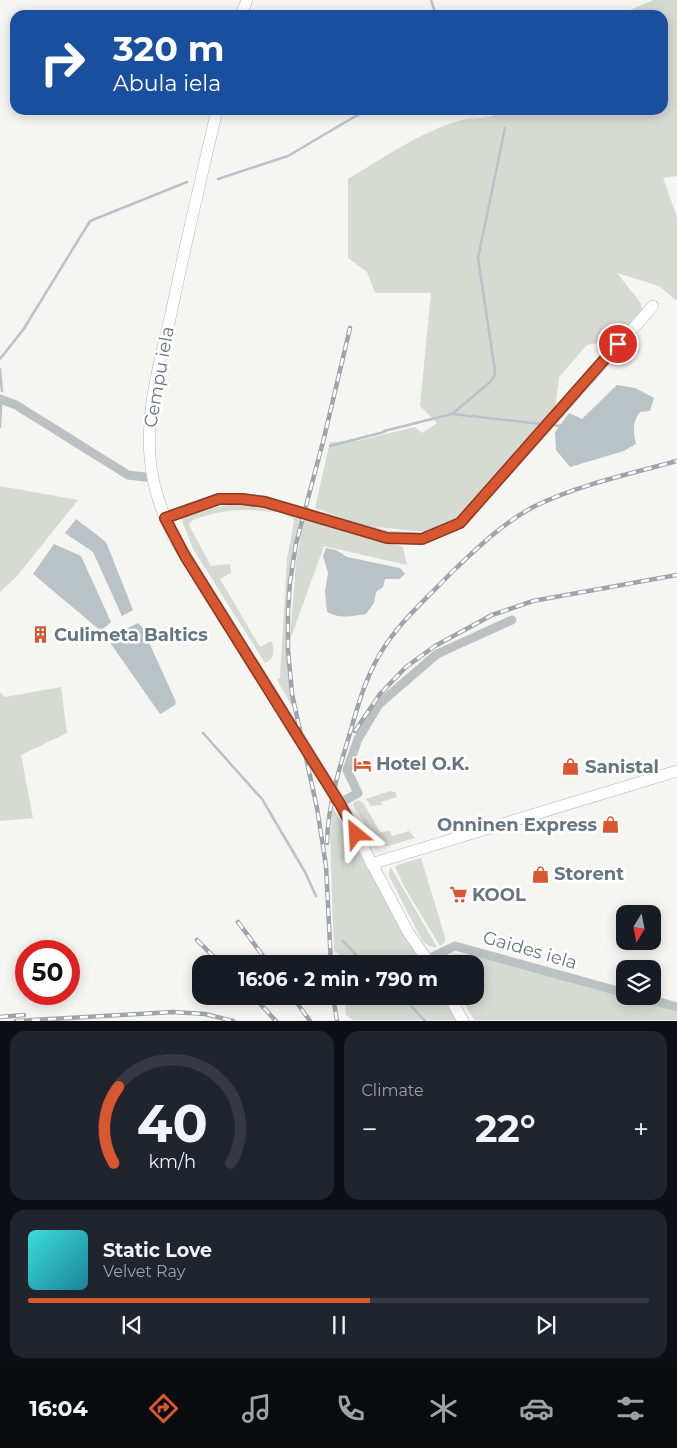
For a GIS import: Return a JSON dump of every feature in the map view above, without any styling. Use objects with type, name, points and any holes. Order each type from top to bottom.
[{"type":"main road","name":"Cempu iela","points":[[216,115],[152,399],[149,436],[153,478],[165,518],[185,556],[340,804],[408,932],[424,955]]},
{"type":"main road","points":[[165,518],[219,499],[242,499],[265,502],[387,538],[422,539],[460,523],[653,306]]},
{"type":"main road","points":[[371,864],[677,770]]},
{"type":"main road","points":[[454,1005],[463,1020]]},
{"type":"street","points":[[0,399],[16,405],[128,475],[153,478]]},
{"type":"street","points":[[340,804],[358,793],[347,770],[358,739],[379,704],[436,654],[512,620]]},
{"type":"street","name":"Gaides iela","points":[[440,955],[455,946],[616,991]]},
{"type":"street","points":[[661,1003],[677,1007]]},
{"type":"shaded area","points":[[653,0],[677,0],[677,176],[663,178],[677,217],[677,301],[659,286],[617,273],[640,302],[646,321],[625,344],[614,340],[587,345],[559,377],[555,410],[459,520],[435,533],[366,526],[315,508],[330,442],[357,441],[415,427],[422,433],[437,423],[420,406],[431,293],[375,293],[367,272],[348,258],[348,179],[429,132],[458,121],[495,115],[668,115],[668,10],[630,10]]},
{"type":"shaded area","points":[[617,385],[635,388],[654,398],[650,411],[640,412],[634,423],[636,444],[624,451],[570,467],[556,450],[555,432],[569,413],[582,419]]},
{"type":"shaded area","points":[[0,486],[78,500],[17,576],[0,592]]},
{"type":"shaded area","points":[[243,504],[276,510],[276,512],[227,511],[197,519],[190,522],[189,525],[211,566],[230,564],[231,573],[220,579],[260,647],[271,641],[273,654],[271,659],[265,663],[193,549],[181,518],[205,510]]},
{"type":"shaded area","points":[[285,513],[301,516],[291,564],[287,612],[288,659],[293,708],[277,680],[280,678],[287,559],[294,522],[293,518],[285,515]]},
{"type":"shaded area","points":[[304,518],[403,547],[407,565],[324,546],[290,640],[296,562]]},
{"type":"shaded area","points":[[76,519],[106,542],[133,610],[122,616],[93,552],[65,533]]},
{"type":"shaded area","points":[[54,544],[81,556],[111,622],[101,631],[33,574]]},
{"type":"shaded area","points":[[326,548],[336,550],[347,557],[400,568],[405,574],[399,579],[385,579],[383,587],[376,592],[374,603],[366,614],[336,616],[327,612],[325,591],[328,573],[323,556]]},
{"type":"shaded area","points":[[138,623],[142,627],[176,702],[175,705],[160,714],[111,644],[112,636]]},
{"type":"shaded area","points":[[61,687],[67,733],[21,755],[33,818],[0,821],[0,692],[5,697]]},
{"type":"shaded area","points":[[390,791],[395,792],[397,797],[381,802],[382,805],[371,806],[366,799]]},
{"type":"shaded area","points":[[359,800],[364,804],[380,832],[390,831],[392,836],[409,831],[415,838],[388,846],[378,846],[353,805],[354,802]]},
{"type":"shaded area","points":[[333,808],[418,955],[341,955],[334,951],[330,838]]},
{"type":"shaded area","points":[[421,858],[445,937],[445,942],[440,946],[405,888],[395,867]]},
{"type":"shaded area","points":[[390,866],[437,947],[432,947],[423,942],[389,876]]},
{"type":"shaded area","points":[[484,958],[616,994],[616,1005],[655,1005],[677,1011],[677,1020],[474,1020],[465,1005],[484,1005]]},
{"type":"shaded area","points":[[345,1005],[447,1005],[456,1020],[353,1020],[346,1015]]},
{"type":"waterway","points":[[431,0],[434,10]]},
{"type":"waterway","points":[[218,179],[288,156],[358,115]]},
{"type":"waterway","points":[[505,128],[478,258],[495,371],[494,377],[452,414],[541,424]]},
{"type":"waterway","points":[[0,359],[23,330],[90,221],[187,182]]},
{"type":"waterway","points":[[0,369],[2,391]]},
{"type":"waterway","points":[[0,427],[1,405]]},
{"type":"waterway","points":[[384,431],[452,414]]},
{"type":"waterway","points":[[551,425],[563,426]]},
{"type":"waterway","points":[[330,446],[384,432]]},
{"type":"waterway","points":[[203,733],[262,799],[305,872],[316,896]]},
{"type":"waterway","points":[[343,941],[356,955]]},
{"type":"waterway","points":[[410,1005],[425,1021]]},
{"type":"railway","points":[[331,955],[326,866],[317,808],[292,694],[288,649],[288,612],[290,582],[296,544],[350,328]]},
{"type":"railway","points":[[327,843],[329,815],[335,787],[353,721],[365,686],[380,653],[409,615],[480,546],[500,529],[533,507],[586,486],[677,461]]},
{"type":"railway","points":[[355,731],[380,694],[406,667],[435,646],[492,615],[533,601],[677,575]]},
{"type":"railway","points":[[238,922],[262,955]]},
{"type":"railway","points":[[197,940],[212,955]]},
{"type":"railway","points":[[261,1005],[276,1021]]},
{"type":"railway","points":[[298,1005],[310,1021]]},
{"type":"railway","points":[[334,1005],[337,1021]]},
{"type":"railway","points":[[16,1021],[173,1012],[205,1014],[233,1021]]},
{"type":"railway","points":[[0,1017],[24,1015]]},
{"type":"place","name":"Culimeta Baltics","points":[[40,635]]},
{"type":"place","name":"Hotel O.K.","points":[[362,764]]},
{"type":"place","name":"Sanistal","points":[[571,767]]},
{"type":"place","name":"Onninen Express","points":[[611,825]]},
{"type":"place","name":"Storent","points":[[540,874]]},
{"type":"place","name":"KOOL","points":[[458,895]]},
{"type":"route","points":[[356,834],[340,804],[185,556],[165,518],[219,499],[242,499],[265,502],[387,538],[422,539],[460,523],[618,344]]}]
